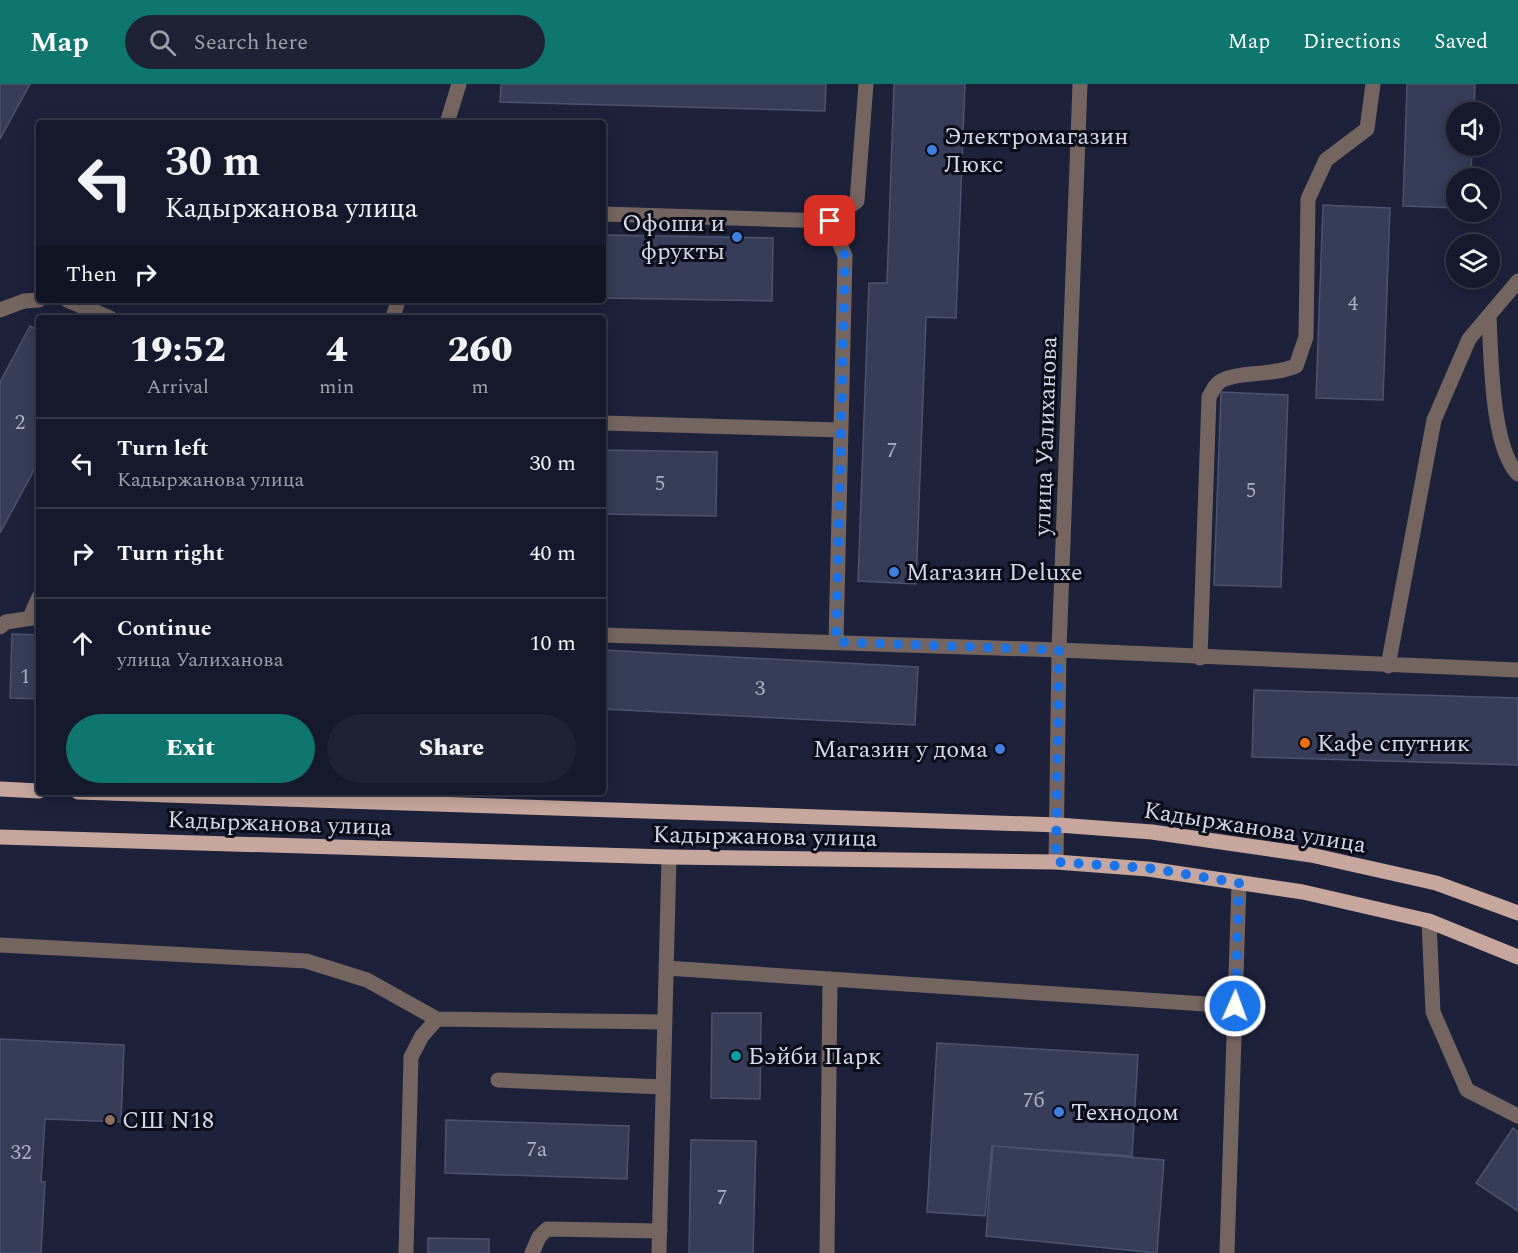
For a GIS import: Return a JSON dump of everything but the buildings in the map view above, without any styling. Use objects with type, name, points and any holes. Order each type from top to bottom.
[{"type":"main road","points":[[0,789],[36,791]]},
{"type":"main road","name":"Кадыржанова улица","points":[[167,795],[1058,825],[1152,832],[1311,855],[1436,883],[1518,913]]},
{"type":"main road","name":"Кадыржанова улица","points":[[2,840],[669,857],[1056,862],[1148,868],[1303,892],[1429,921],[1518,957]]},
{"type":"street","points":[[448,120],[459,84]]},
{"type":"street","points":[[606,214],[830,221],[857,201],[866,84]]},
{"type":"street","name":"улица Уалиханова","points":[[1056,862],[1059,650],[1080,84]]},
{"type":"street","points":[[1200,658],[1209,397],[1215,386],[1225,379],[1281,372],[1296,366],[1306,337],[1308,199],[1326,160],[1367,129],[1373,84]]},
{"type":"street","points":[[830,221],[845,256],[836,642]]},
{"type":"street","points":[[1388,666],[1434,420],[1469,339],[1518,281]]},
{"type":"street","points":[[0,310],[24,301],[36,300]]},
{"type":"street","points":[[74,303],[103,315]]},
{"type":"street","points":[[1489,316],[1493,393],[1500,432],[1512,468],[1518,474]]},
{"type":"street","points":[[606,423],[841,430]]},
{"type":"street","points":[[0,627],[6,622],[35,617]]},
{"type":"street","points":[[606,635],[1059,650],[1200,658],[1518,670]]},
{"type":"street","points":[[659,1253],[669,857]]},
{"type":"street","points":[[1227,1253],[1239,883]]},
{"type":"street","points":[[1429,921],[1433,1012],[1467,1090],[1518,1116]]},
{"type":"street","points":[[0,945],[306,961],[368,980],[437,1019],[665,1022]]},
{"type":"street","points":[[666,968],[1235,1006]]},
{"type":"street","points":[[827,1253],[831,979]]},
{"type":"street","points":[[406,1253],[411,1057],[422,1036],[437,1019]]},
{"type":"street","points":[[498,1080],[663,1087]]},
{"type":"street","points":[[532,1253],[539,1237],[547,1229],[660,1231]]},
{"type":"place","name":"Электромагазин Люкс","points":[[932,150]]},
{"type":"place","name":"Офоши и фрукты","points":[[737,237]]},
{"type":"place","name":"Магазин Deluxe","points":[[894,572]]},
{"type":"place","name":"Кафе спутник","points":[[1305,743]]},
{"type":"place","name":"Магазин у дома","points":[[1000,749]]},
{"type":"place","name":"Бэйби Парк","points":[[736,1056]]},
{"type":"place","name":"Технодом","points":[[1059,1112]]},
{"type":"place","name":"СШ N18","points":[[110,1120]]},
{"type":"route","points":[[830,221],[845,256],[836,642],[1059,650],[1056,862],[1148,868],[1239,883],[1235,1006]]}]
